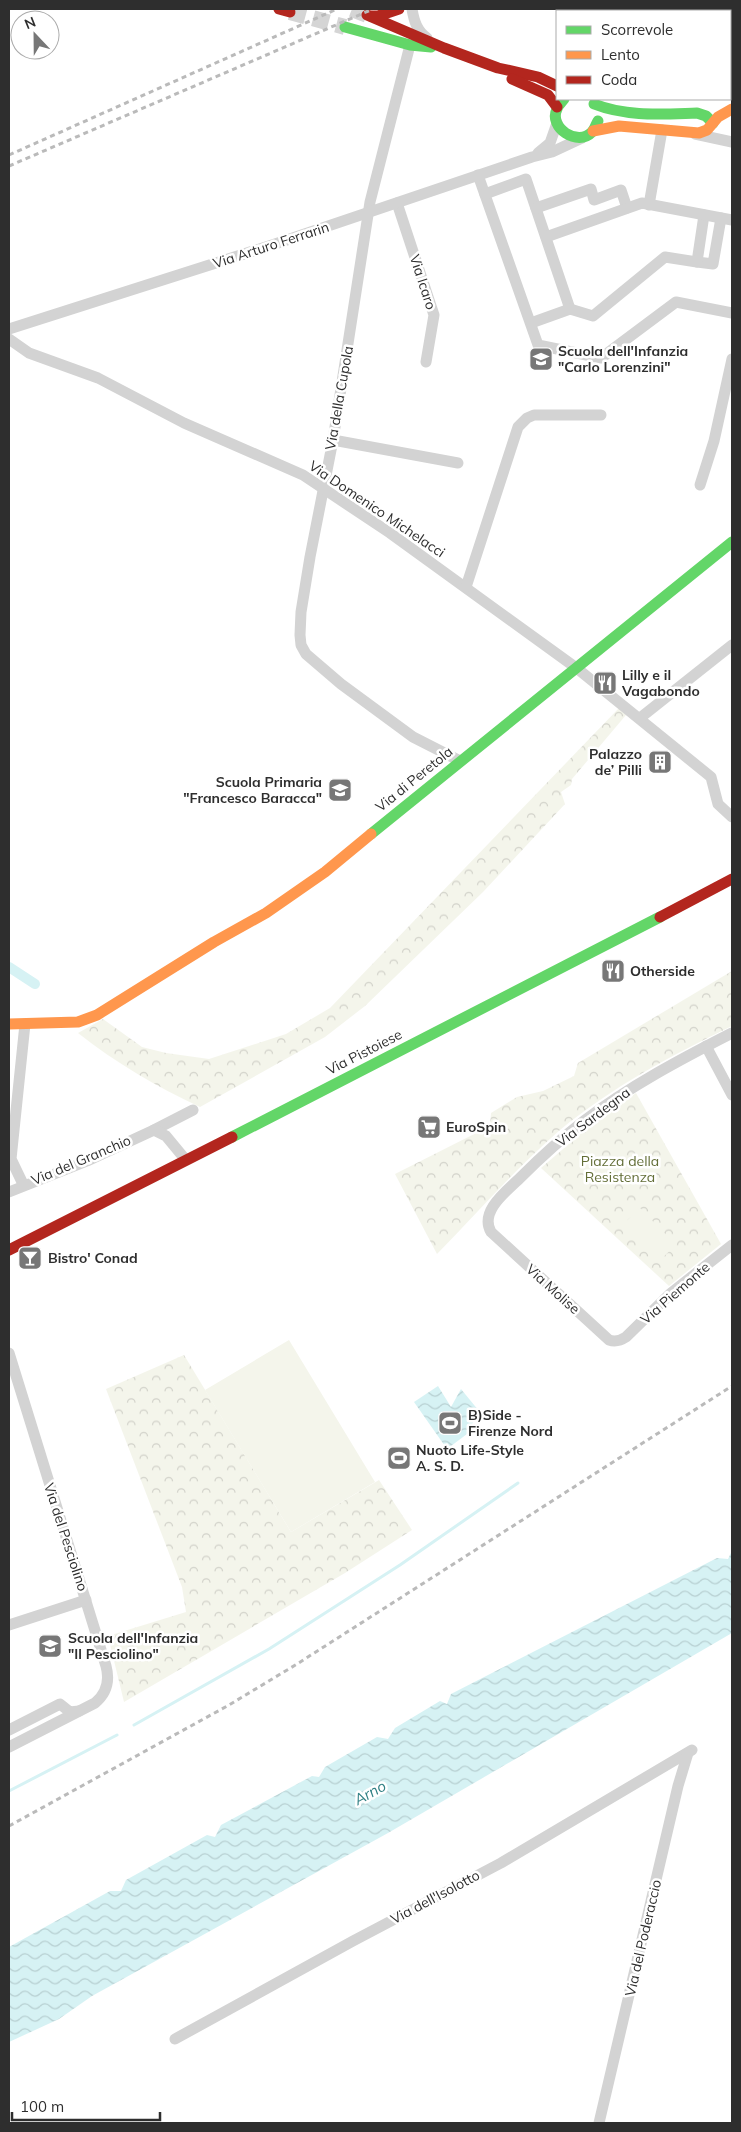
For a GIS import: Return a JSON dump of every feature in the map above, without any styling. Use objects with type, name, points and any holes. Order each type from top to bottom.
[{"type":"main road","points":[[279,9],[290,12]]},
{"type":"main road","points":[[399,9],[378,16],[368,15],[404,30],[427,45]]},
{"type":"main road","points":[[346,27],[410,46],[427,45],[444,48],[498,68],[527,74],[556,86]]},
{"type":"main road","points":[[498,68],[511,78],[548,95],[560,103],[557,123],[560,129],[568,135],[582,138],[600,128],[621,126],[693,133],[705,131],[732,109]]},
{"type":"main road","points":[[593,131],[598,119],[592,101],[657,114],[697,113],[706,116],[713,123]]},
{"type":"main road","name":"Via di Peretola","points":[[9,1024],[72,1022],[97,1015],[194,954],[266,914],[298,892],[732,542]]},
{"type":"main road","name":"Via Pistoiese","points":[[9,1250],[732,879]]},
{"type":"street","points":[[404,30],[401,26],[401,19],[406,9]]},
{"type":"street","points":[[412,9],[415,22],[427,45]]},
{"type":"street","name":"Via della Cupola","points":[[410,46],[368,213],[367,229],[332,440],[301,612],[300,635],[304,650],[311,659],[341,684],[413,737],[460,761]]},
{"type":"street","name":"Via Arturo Ferrarin","points":[[532,157],[548,146],[557,123]]},
{"type":"street","points":[[713,123],[732,138]]},
{"type":"street","points":[[649,205],[662,130]]},
{"type":"street","points":[[693,133],[732,142]]},
{"type":"street","name":"Via Arturo Ferrarin","points":[[9,329],[552,152],[582,138]]},
{"type":"street","points":[[478,175],[538,345],[601,358],[676,302],[732,313]]},
{"type":"street","points":[[485,194],[526,179],[570,309]]},
{"type":"street","points":[[536,208],[591,189],[594,200],[621,190],[627,208]]},
{"type":"street","name":"Via Icaro","points":[[397,203],[434,316],[426,362]]},
{"type":"street","points":[[531,323],[570,309],[593,316],[666,258],[713,264],[726,219],[642,203],[546,237]]},
{"type":"street","points":[[697,262],[704,215]]},
{"type":"street","name":"Via Domenico Michelacci","points":[[9,338],[29,353],[98,378],[184,423],[303,476],[390,533],[577,668],[640,718],[710,777],[718,804],[732,817]]},
{"type":"street","points":[[700,485],[714,441],[732,359]]},
{"type":"street","points":[[466,587],[518,427],[527,418],[534,415],[601,415]]},
{"type":"street","points":[[332,440],[458,463]]},
{"type":"street","points":[[640,718],[732,645]]},
{"type":"street","points":[[23,1184],[11,1159],[25,1024]]},
{"type":"street","name":"Via Sardegna","points":[[491,1232],[487,1220],[494,1206],[541,1158],[574,1129],[633,1087],[732,1033]]},
{"type":"street","points":[[706,1046],[732,1095]]},
{"type":"street","name":"Via del Granchio","points":[[9,1192],[23,1184],[87,1160],[193,1110]]},
{"type":"street","points":[[154,1130],[166,1136],[185,1159]]},
{"type":"street","name":"Via Molise","points":[[491,1232],[609,1340],[618,1341]]},
{"type":"street","name":"Via Piemonte","points":[[618,1341],[626,1337],[684,1283],[732,1245]]},
{"type":"street","name":"Via del Pesciolino","points":[[9,1353],[39,1455],[106,1666],[108,1680],[100,1699],[81,1711],[9,1748]]},
{"type":"street","points":[[9,1625],[86,1600]]},
{"type":"street","points":[[9,1730],[60,1704],[70,1712],[81,1711]]},
{"type":"street","name":"Via dell'Isolotto","points":[[175,2040],[353,1941],[501,1863],[690,1751]]},
{"type":"street","name":"Via del Poderaccio","points":[[599,2123],[678,1786],[690,1751]]},
{"type":"green space","points":[[619,708],[626,715],[572,779],[571,785],[561,792],[565,804],[483,892],[365,1006],[325,1037],[200,1107],[137,1074],[78,1033],[103,1019],[142,1047],[166,1053],[209,1059],[286,1034],[330,1008]]},
{"type":"green space","points":[[732,971],[732,1026],[687,1048],[643,1073],[580,1114],[528,1160],[437,1254],[395,1174],[490,1126],[491,1113],[517,1097],[543,1091],[574,1076],[578,1063]]},
{"type":"green space","name":"Piazza della Resistenza","points":[[636,1093],[721,1244],[669,1286],[541,1168],[592,1124]]},
{"type":"green space","points":[[640,1208],[676,1245],[658,1262],[621,1226]]},
{"type":"green space","points":[[289,1340],[375,1482],[291,1532],[205,1390]]},
{"type":"green space","points":[[184,1355],[291,1532],[379,1480],[412,1530],[345,1573],[124,1702],[108,1636],[186,1612],[182,1587],[106,1389]]},
{"type":"water","name":"B)Side - Firenze Nord","points":[[438,1386],[451,1407],[461,1389],[479,1411],[467,1434],[447,1449],[414,1402]]},
{"type":"water","name":"Arno","points":[[732,1551],[732,1633],[388,1833],[92,1996],[59,2019],[9,2042],[9,1947],[110,1891],[121,1891],[126,1880],[207,1835],[215,1837],[221,1825],[312,1776],[319,1777],[325,1767],[377,1737],[388,1739],[395,1728],[440,1701],[447,1704],[451,1694],[717,1558],[728,1559]]},
{"type":"waterway","points":[[9,967],[35,984]]},
{"type":"waterway","points":[[134,1725],[269,1649],[400,1565],[518,1483]]},
{"type":"waterway","points":[[9,1791],[117,1735]]},
{"type":"tunnel","points":[[352,9],[367,15]]},
{"type":"tunnel","points":[[290,12],[345,27]]},
{"type":"railway","points":[[9,155],[337,9]]},
{"type":"railway","points":[[9,166],[373,9]]},
{"type":"railway","points":[[9,1826],[229,1705],[297,1664],[732,1386]]},
{"type":"traffic: fast","points":[[345,27],[410,45],[431,47]]},
{"type":"traffic: fast","points":[[563,100],[555,116],[560,129],[566,133],[572,136],[586,136],[593,131],[598,121]]},
{"type":"traffic: fast","points":[[594,104],[632,113],[697,113],[706,116],[713,123]]},
{"type":"traffic: fast","points":[[371,834],[732,542]]},
{"type":"traffic: fast","points":[[232,1137],[660,917]]},
{"type":"traffic: slow","points":[[593,131],[619,126],[699,133],[707,130],[718,117],[732,109]]},
{"type":"traffic: slow","points":[[9,1024],[78,1022],[97,1015],[214,942],[266,913],[325,872],[371,834]]},
{"type":"traffic: jam","points":[[279,9],[290,12]]},
{"type":"traffic: jam","points":[[371,16],[378,16],[399,9]]},
{"type":"traffic: jam","points":[[367,15],[444,48],[498,68],[538,77],[556,86]]},
{"type":"traffic: jam","points":[[512,79],[548,95],[557,107]]},
{"type":"traffic: jam","points":[[660,917],[732,879]]},
{"type":"traffic: jam","points":[[9,1250],[232,1137]]},
{"type":"place","name":"Scuola dell'Infanzia \"Carlo Lorenzini\"","points":[[541,359]]},
{"type":"place","name":"Lilly e il Vagabondo","points":[[605,683]]},
{"type":"place","name":"Palazzo de’ Pilli","points":[[660,762]]},
{"type":"place","name":"Scuola Primaria \"Francesco Baracca\"","points":[[340,790]]},
{"type":"place","name":"Otherside","points":[[613,971]]},
{"type":"place","name":"EuroSpin","points":[[429,1127]]},
{"type":"place","name":"Bistro' Conad","points":[[30,1258]]},
{"type":"place","name":"B)Side - Firenze Nord","points":[[450,1423]]},
{"type":"place","name":"Nuoto Life-Style A. S. D.","points":[[399,1458]]},
{"type":"place","name":"Scuola dell'Infanzia \"Il Pesciolino\"","points":[[50,1646]]}]
